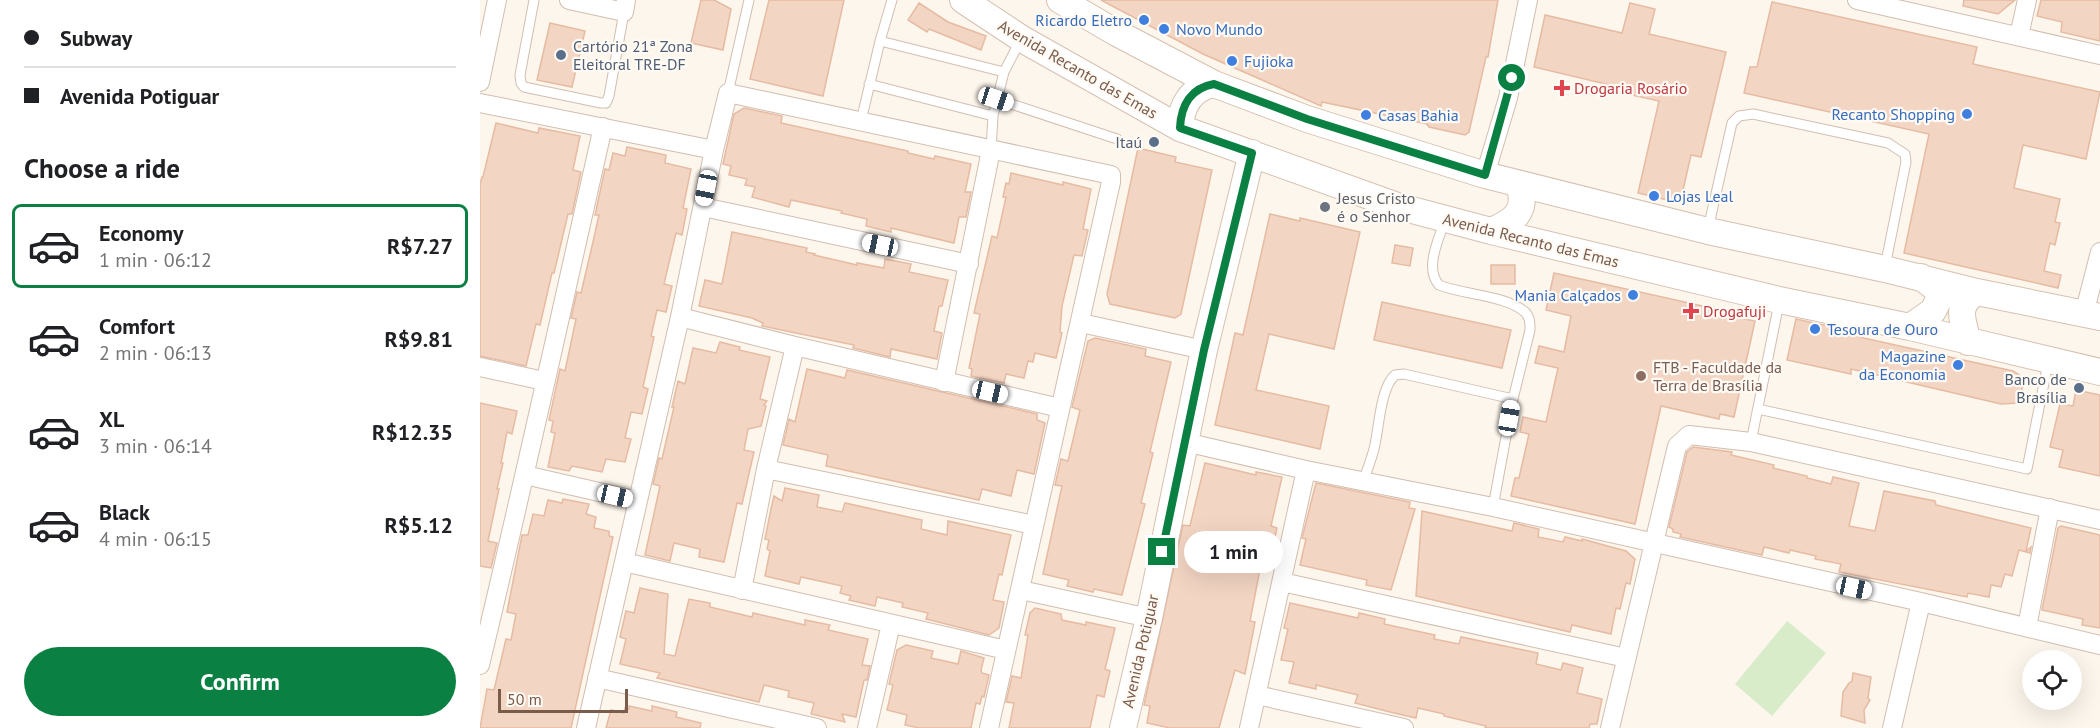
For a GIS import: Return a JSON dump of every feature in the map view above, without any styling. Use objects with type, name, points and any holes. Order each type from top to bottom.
[{"type":"main road","name":"Avenida Recanto das Emas","points":[[963,0],[1022,39],[1180,128],[1397,206],[1491,231],[1779,300],[1910,327],[2100,372]]},
{"type":"main road","points":[[1060,0],[1214,84],[1307,119],[1485,175],[1708,231],[1921,277],[1977,292],[2092,315]]},
{"type":"main road","points":[[1180,128],[1183,106],[1204,86],[1214,84]]},
{"type":"main road","name":"Avenida Potiguar","points":[[1123,728],[1149,618],[1204,350],[1252,153]]},
{"type":"main road","points":[[1491,231],[1512,221],[1520,211],[1523,195],[1519,184]]},
{"type":"main road","points":[[1910,327],[1933,311],[1939,299],[1937,289],[1921,277]]},
{"type":"main road","points":[[1968,342],[1962,317],[1963,306],[1967,298],[1977,292]]},
{"type":"street","points":[[480,82],[497,0]]},
{"type":"street","points":[[571,0],[625,6]]},
{"type":"street","points":[[1485,175],[1508,98],[1528,0]]},
{"type":"street","points":[[1857,0],[2100,55]]},
{"type":"street","points":[[2019,36],[2027,0]]},
{"type":"street","points":[[586,728],[680,317],[728,93],[1111,175],[1081,323],[989,728]]},
{"type":"street","points":[[480,103],[714,150]]},
{"type":"street","points":[[480,665],[603,127]]},
{"type":"street","points":[[944,382],[991,150]]},
{"type":"street","points":[[703,207],[969,264]]},
{"type":"street","points":[[2092,315],[2100,252]]},
{"type":"street","points":[[680,317],[1060,408]]},
{"type":"street","points":[[1081,323],[1204,350]]},
{"type":"street","points":[[742,590],[766,469],[795,346]]},
{"type":"street","points":[[480,368],[544,381]]},
{"type":"street","points":[[1610,728],[1677,446],[1689,435],[1751,442],[2100,520]]},
{"type":"street","points":[[1185,441],[1306,470],[1493,507],[1921,602],[2100,645]]},
{"type":"street","points":[[766,469],[1034,525]]},
{"type":"street","points":[[1249,728],[1306,470]]},
{"type":"street","points":[[525,475],[638,501]]},
{"type":"street","points":[[2027,627],[2050,508]]},
{"type":"street","points":[[624,562],[1006,650]]},
{"type":"street","points":[[1282,582],[1626,658]]},
{"type":"street","points":[[1021,590],[1149,618]]},
{"type":"street","points":[[1892,728],[1921,602]]},
{"type":"street","points":[[867,728],[891,624]]},
{"type":"street","points":[[597,678],[817,728]]},
{"type":"street","points":[[1257,695],[1404,728]]},
{"type":"lane","points":[[534,0],[520,75],[521,83],[524,87],[602,103],[606,103],[609,96],[625,6]]},
{"type":"lane","points":[[728,93],[749,0]]},
{"type":"lane","points":[[861,121],[892,0]]},
{"type":"lane","points":[[991,150],[996,99],[1004,72],[1022,39]]},
{"type":"lane","points":[[880,41],[1004,72]]},
{"type":"lane","points":[[869,84],[993,116]]},
{"type":"lane","points":[[996,99],[1117,139]]},
{"type":"lane","points":[[1708,231],[1732,123],[1739,116],[1744,114],[1764,117],[1888,143],[1905,154],[1906,162],[1885,269]]},
{"type":"lane","points":[[1445,219],[1432,271],[1438,285],[1512,305],[1526,313],[1530,320],[1530,330],[1513,399],[1493,507]]},
{"type":"lane","points":[[1751,442],[1779,300]]},
{"type":"lane","points":[[1758,409],[2027,469],[2048,360]]},
{"type":"lane","points":[[1363,481],[1374,450],[1386,393],[1395,375],[1404,374],[1513,399]]},
{"type":"green space","points":[[1787,621],[1826,653],[1772,716],[1735,684]]},
{"type":"building","points":[[701,0],[714,0],[731,9],[723,50],[691,43]]},
{"type":"building","points":[[769,0],[844,0],[823,96],[750,79]]},
{"type":"building","points":[[1101,0],[1498,0],[1488,57],[1486,57],[1469,132],[1465,135],[1429,127],[1427,124],[1322,102],[1321,106],[1203,54]]},
{"type":"building","points":[[1964,0],[2015,0],[1998,14],[1963,6]]},
{"type":"building","points":[[2041,0],[2100,0],[2100,41],[2061,32],[2062,22],[2037,16]]},
{"type":"building","name":"Recanto Shopping","points":[[1772,2],[1977,47],[1973,64],[2100,92],[2086,159],[2023,145],[2014,188],[2060,199],[2055,222],[2060,223],[2055,245],[2050,243],[2044,271],[2061,275],[2058,288],[1904,253],[1929,134],[1744,93],[1750,67],[1757,67]]},
{"type":"building","points":[[919,3],[948,22],[986,36],[981,50],[929,29],[927,32],[908,20]]},
{"type":"building","points":[[1630,3],[1655,9],[1649,34],[1726,52],[1701,157],[1691,155],[1680,203],[1638,193],[1659,101],[1609,90],[1610,85],[1534,67],[1545,15],[1622,33]]},
{"type":"building","name":"Cartório 21ª Zona Eleitoral TRE-DF","points":[[550,23],[585,31],[572,87],[537,80]]},
{"type":"building","points":[[744,108],[782,116],[781,123],[908,151],[908,153],[934,159],[935,156],[971,164],[965,192],[971,192],[966,217],[959,217],[954,243],[891,228],[891,232],[866,226],[867,219],[841,213],[842,211],[791,200],[789,207],[752,197],[755,187],[745,185],[747,179],[729,175],[731,166],[723,164],[734,114]]},
{"type":"building","points":[[496,123],[538,133],[539,128],[580,136],[573,170],[581,172],[572,214],[568,214],[540,325],[536,324],[526,366],[480,356],[480,184]]},
{"type":"building","points":[[627,147],[666,155],[665,163],[691,169],[683,208],[687,209],[682,235],[676,233],[664,284],[672,286],[666,312],[657,310],[651,336],[654,337],[643,387],[648,389],[642,414],[631,412],[625,438],[631,439],[625,462],[606,459],[602,472],[572,466],[569,471],[548,467],[555,433],[551,432],[553,421],[549,420],[560,369],[565,371],[576,319],[571,318],[577,292],[581,293],[593,242],[599,215],[595,215],[605,169],[609,170],[613,153],[625,156]]},
{"type":"building","points":[[1138,148],[1176,157],[1175,162],[1212,170],[1181,314],[1175,318],[1110,304],[1107,294]]},
{"type":"building","points":[[1011,173],[1091,189],[1083,229],[1088,230],[1082,256],[1074,255],[1062,306],[1060,332],[1062,333],[1056,358],[1035,353],[1033,362],[1028,361],[1024,378],[1006,374],[1004,383],[971,376],[972,369],[969,368],[980,314],[974,313],[992,236],[997,238],[1006,197],[1003,197],[1006,183],[1009,184]]},
{"type":"building","points":[[1270,214],[1300,221],[1300,218],[1360,232],[1334,349],[1269,334],[1256,390],[1329,406],[1320,449],[1215,425],[1235,333],[1243,335]]},
{"type":"building","points":[[732,232],[807,248],[806,252],[814,255],[857,265],[857,263],[884,268],[885,259],[911,264],[909,272],[948,280],[934,331],[942,333],[937,359],[891,349],[890,357],[853,348],[854,345],[762,326],[763,323],[752,318],[699,306],[705,280],[722,284]]},
{"type":"building","points":[[1395,245],[1413,248],[1410,266],[1392,263]]},
{"type":"building","points":[[1491,265],[1515,265],[1515,284],[1491,284]]},
{"type":"building","name":"FTB - Faculdade da Terra de Brasília","points":[[1554,273],[1730,312],[1729,316],[1755,321],[1734,417],[1720,414],[1719,419],[1661,406],[1635,524],[1511,496],[1515,478],[1519,478],[1529,434],[1520,432],[1523,417],[1546,422],[1558,368],[1535,363],[1539,346],[1564,352],[1571,316],[1546,310]]},
{"type":"building","points":[[1382,302],[1511,330],[1502,368],[1374,340]]},
{"type":"building","points":[[1796,319],[1860,333],[1859,337],[2013,371],[2024,378],[2019,403],[2001,404],[1851,369],[1851,374],[1787,360]]},
{"type":"building","points":[[1095,338],[1146,349],[1145,356],[1171,362],[1150,452],[1153,453],[1141,503],[1145,504],[1122,595],[1067,586],[1069,580],[1043,574],[1062,486],[1055,485],[1061,459],[1068,461],[1080,410],[1072,407],[1088,341]]},
{"type":"building","points":[[720,342],[740,347],[739,350],[770,357],[760,399],[767,401],[764,405],[766,406],[761,426],[748,429],[744,450],[754,452],[742,504],[737,503],[724,562],[699,557],[700,549],[674,543],[670,561],[645,555],[660,486],[653,484],[659,458],[662,459],[678,381],[685,384],[693,348],[716,353]]},
{"type":"building","points":[[807,369],[845,378],[847,370],[1037,414],[1037,420],[1045,423],[1034,474],[1017,470],[1011,496],[982,489],[979,500],[826,466],[828,455],[783,445],[789,419],[795,422]]},
{"type":"building","points":[[2076,390],[2100,395],[2100,476],[2059,467],[2063,450],[2050,447],[2060,404],[2073,406]]},
{"type":"building","points":[[480,403],[517,411],[512,434],[507,432],[497,489],[499,489],[488,541],[497,543],[491,568],[480,566]]},
{"type":"building","points":[[1693,447],[1732,452],[1731,455],[1774,465],[1773,468],[1831,484],[1833,477],[1859,483],[1849,526],[1875,531],[1884,491],[1935,501],[1936,505],[2031,528],[2026,551],[2031,547],[2030,553],[2019,550],[2012,576],[2005,574],[2001,587],[1991,585],[1989,597],[1968,593],[1967,597],[1839,572],[1841,564],[1815,559],[1816,556],[1790,550],[1789,553],[1764,547],[1762,555],[1680,537],[1681,534],[1673,532],[1673,529],[1669,527],[1687,452]]},
{"type":"building","points":[[1205,463],[1256,475],[1256,472],[1282,477],[1271,526],[1277,528],[1273,546],[1266,544],[1260,569],[1250,621],[1255,622],[1245,674],[1235,670],[1219,728],[1170,728],[1147,723],[1150,706],[1144,705],[1183,525],[1190,526]]},
{"type":"building","points":[[1316,483],[1410,502],[1409,508],[1415,509],[1391,590],[1366,585],[1367,580],[1300,565],[1306,539],[1302,538]]},
{"type":"building","points":[[785,488],[819,495],[817,507],[842,512],[845,503],[922,520],[921,529],[947,535],[948,521],[1011,535],[1002,575],[999,574],[993,600],[1004,602],[999,628],[989,635],[926,619],[928,613],[902,607],[903,603],[877,597],[875,606],[849,600],[851,596],[840,593],[842,586],[801,577],[799,584],[765,576],[770,551],[767,549],[769,540],[765,539],[771,509],[774,496],[782,501]]},
{"type":"building","points":[[563,499],[589,504],[586,514],[596,517],[594,528],[609,531],[609,536],[613,537],[571,728],[480,728],[487,689],[494,690],[506,639],[511,640],[516,614],[507,612],[522,535],[528,535],[533,514],[544,516],[548,500],[562,503]]},
{"type":"building","points":[[1422,511],[1512,531],[1514,523],[1539,529],[1538,537],[1563,542],[1565,537],[1582,541],[1582,539],[1626,551],[1635,559],[1630,584],[1626,583],[1620,609],[1616,608],[1611,634],[1572,625],[1570,632],[1416,596]]},
{"type":"building","points":[[2061,526],[2100,535],[2100,628],[2082,625],[2083,619],[2042,610],[2058,528]]},
{"type":"building","points":[[640,588],[668,594],[664,654],[675,656],[689,599],[710,603],[710,607],[752,617],[753,613],[805,625],[805,620],[830,625],[828,630],[868,639],[862,665],[870,666],[867,680],[864,680],[856,717],[842,714],[845,722],[811,714],[814,703],[788,697],[789,691],[764,685],[759,702],[657,678],[660,673],[620,664],[626,639],[620,637],[626,611],[634,613]]},
{"type":"building","points":[[1290,603],[1358,618],[1359,613],[1385,619],[1384,624],[1435,635],[1434,639],[1459,644],[1461,637],[1538,653],[1536,664],[1561,670],[1563,663],[1583,668],[1577,693],[1602,699],[1597,724],[1590,724],[1589,728],[1485,728],[1486,726],[1418,708],[1416,718],[1355,703],[1358,695],[1316,685],[1316,689],[1289,683],[1294,662],[1281,660],[1288,629],[1284,628]]},
{"type":"building","points":[[1035,608],[1061,614],[1062,620],[1115,628],[1105,669],[1110,671],[1104,697],[1097,695],[1090,728],[1009,728],[1014,703],[1006,702],[1012,676],[1021,678],[1028,635],[1025,635],[1030,613]]},
{"type":"building","points":[[906,645],[933,651],[931,658],[958,664],[961,651],[984,658],[981,670],[982,673],[989,675],[984,697],[982,696],[980,704],[976,703],[971,728],[919,728],[905,725],[907,715],[887,710],[893,685],[889,684],[897,650]]},
{"type":"building","points":[[1853,673],[1871,677],[1868,698],[1870,700],[1864,710],[1865,723],[1841,716],[1843,692],[1852,681]]},
{"type":"building","points":[[629,706],[652,711],[652,706],[677,712],[676,717],[701,723],[700,728],[606,728],[611,710],[624,713],[625,708],[629,709]]},
{"type":"place","name":"Ricardo Eletro","points":[[1144,20]]},
{"type":"place","name":"Novo Mundo","points":[[1164,29]]},
{"type":"place","name":"Cartório 21ª Zona Eleitoral TRE-DF","points":[[561,55]]},
{"type":"place","name":"Fujioka","points":[[1232,61]]},
{"type":"place","name":"Drogaria Rosário","points":[[1562,88]]},
{"type":"place","name":"Recanto Shopping","points":[[1967,114]]},
{"type":"place","name":"Casas Bahia","points":[[1366,115]]},
{"type":"place","name":"Itaú","points":[[1154,142]]},
{"type":"place","name":"Lojas Leal","points":[[1654,196]]},
{"type":"place","name":"Jesus Cristo é o Senhor","points":[[1325,207]]},
{"type":"place","name":"Mania Calçados","points":[[1633,295]]},
{"type":"place","name":"Drogafuji","points":[[1691,311]]},
{"type":"place","name":"Tesoura de Ouro","points":[[1815,329]]},
{"type":"place","name":"Magazine da Economia","points":[[1958,365]]},
{"type":"place","name":"FTB - Faculdade da Terra de Brasília","points":[[1641,376]]},
{"type":"place","name":"Banco de Brasília","points":[[2079,388]]},
{"type":"route","points":[[1162,552],[1204,350],[1252,153],[1180,128],[1183,106],[1196,90],[1214,84],[1307,119],[1485,175],[1512,78]]}]
